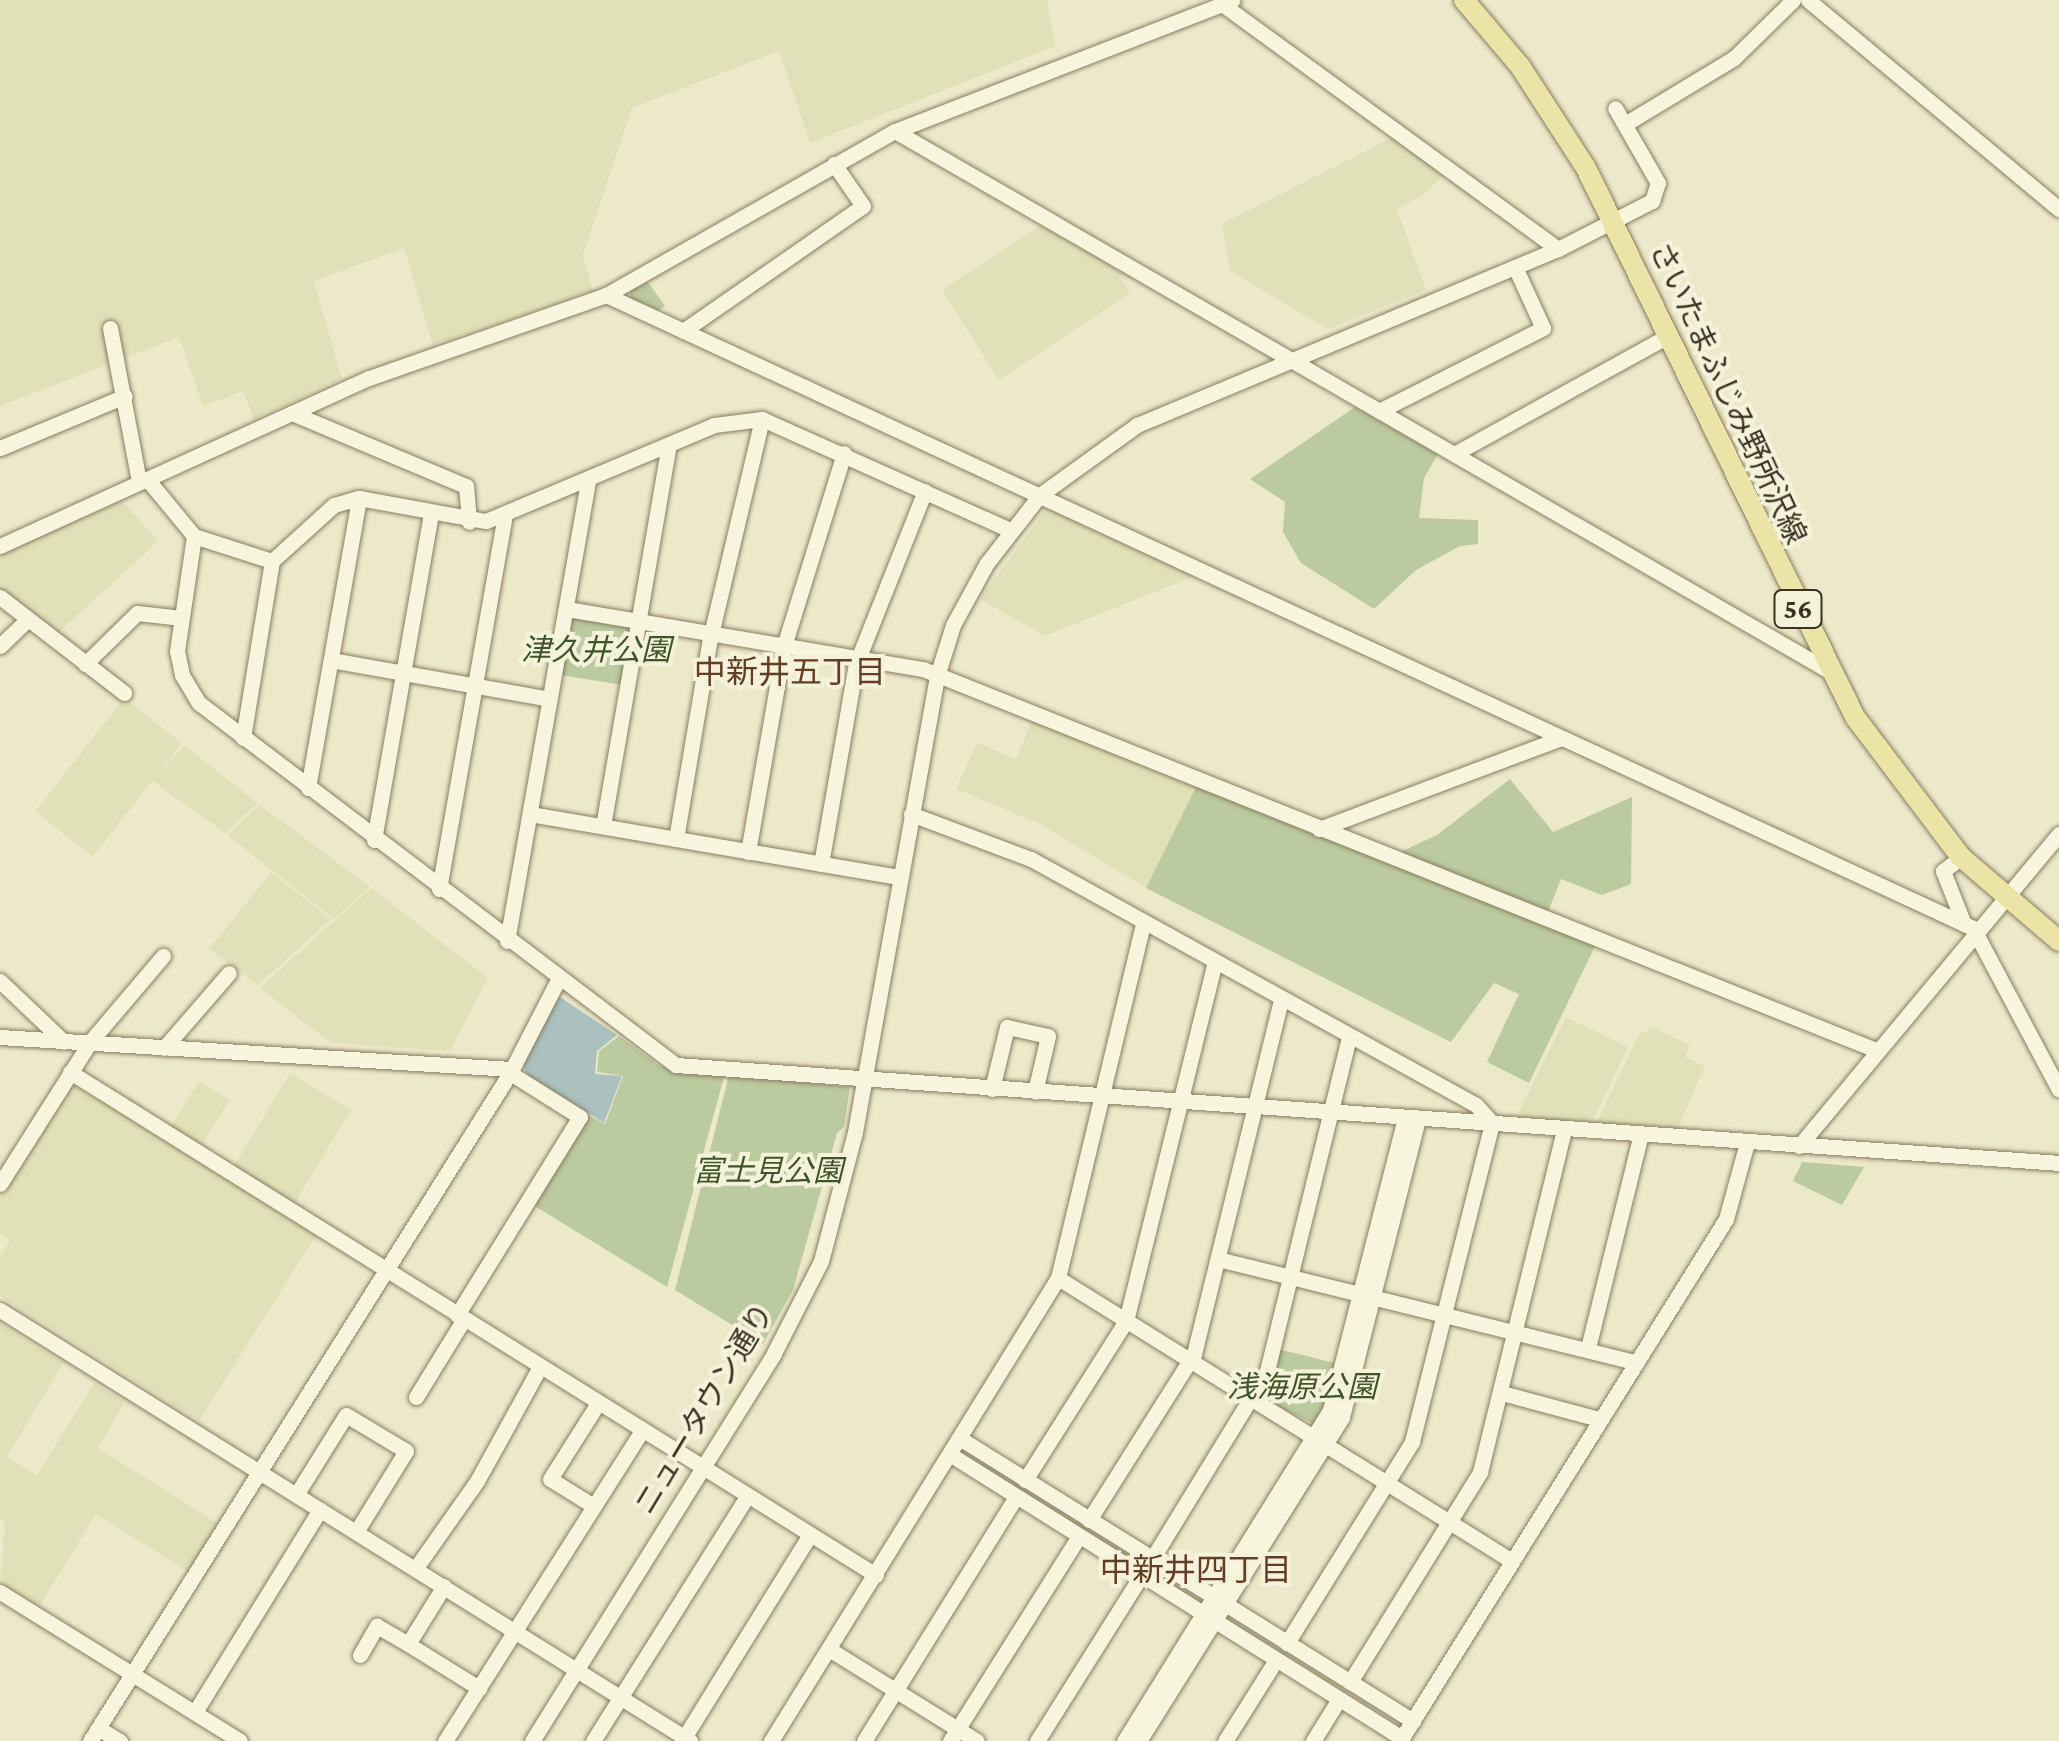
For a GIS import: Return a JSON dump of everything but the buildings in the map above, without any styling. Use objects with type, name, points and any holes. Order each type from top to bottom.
[{"type":"main road","name":"さいたまふじみ野所沢線","points":[[1464,0],[1547,104],[1615,223],[1831,672],[1892,774],[1962,857],[2059,941]]},
{"type":"street","points":[[1616,108],[1625,124],[1734,58],[1793,0]]},
{"type":"street","points":[[1808,0],[2059,209]]},
{"type":"street","points":[[0,546],[370,378],[606,296],[895,130],[1228,2],[1558,248]]},
{"type":"street","name":"ニュータウン通り","points":[[532,1741],[782,1340],[820,1261],[845,1182],[937,676],[966,598],[1010,530],[1040,495],[1137,425],[1615,223],[1658,193],[1625,124]]},
{"type":"street","points":[[895,130],[1831,672]]},
{"type":"street","points":[[683,332],[864,206],[834,164]]},
{"type":"street","points":[[1379,411],[1543,328],[1515,267]]},
{"type":"street","points":[[606,296],[1970,929]]},
{"type":"street","points":[[110,328],[143,481],[194,536],[272,561]]},
{"type":"street","points":[[1454,454],[1668,336]]},
{"type":"street","points":[[0,448],[124,396]]},
{"type":"street","points":[[292,413],[466,486],[469,522]]},
{"type":"street","points":[[676,839],[712,633],[762,419]]},
{"type":"street","points":[[243,738],[272,561],[334,505],[359,498],[469,522],[505,516],[668,449],[714,425],[762,419],[1010,530]]},
{"type":"street","points":[[603,826],[668,449]]},
{"type":"street","points":[[748,852],[784,646],[844,453]]},
{"type":"street","points":[[507,941],[588,480]]},
{"type":"street","points":[[821,864],[858,658],[925,491]]},
{"type":"street","points":[[308,788],[359,498]]},
{"type":"street","points":[[374,840],[431,512]]},
{"type":"street","points":[[439,889],[505,516]]},
{"type":"street","points":[[194,536],[177,651],[187,686],[243,738],[374,840],[676,1064],[865,1081],[2059,1163]]},
{"type":"street","points":[[0,597],[124,693]]},
{"type":"street","points":[[566,608],[858,658],[937,676],[1876,1050]]},
{"type":"street","points":[[85,664],[138,614],[182,618]]},
{"type":"street","points":[[0,646],[27,620]]},
{"type":"street","points":[[331,660],[550,699]]},
{"type":"street","points":[[1320,829],[1559,739]]},
{"type":"street","points":[[530,814],[900,878]]},
{"type":"street","points":[[911,814],[1022,854],[1214,966],[1476,1105],[1492,1123]]},
{"type":"street","points":[[1799,1146],[1970,929],[2059,834]]},
{"type":"street","points":[[1962,857],[1943,871],[1970,929],[2059,1090]]},
{"type":"street","points":[[771,1741],[1058,1278],[1143,926]]},
{"type":"street","points":[[0,1184],[90,1042],[162,956]]},
{"type":"street","points":[[1025,1480],[1126,1321],[1214,966]]},
{"type":"street","points":[[164,1048],[230,972]]},
{"type":"street","points":[[120,1741],[94,1734],[511,1071],[558,980]]},
{"type":"street","points":[[0,981],[64,1042]]},
{"type":"street","points":[[1089,1520],[1190,1360],[1281,1001]]},
{"type":"street","points":[[992,1090],[1008,1027],[1048,1036],[1035,1092]]},
{"type":"street","points":[[0,1037],[511,1071],[580,1117],[416,1397]]},
{"type":"street","points":[[1152,1559],[1268,1371],[1349,1037]]},
{"type":"street","points":[[70,1072],[876,1576]]},
{"type":"street","points":[[1124,1741],[1209,1618],[1319,1441],[1368,1295],[1412,1117]]},
{"type":"street","points":[[1287,1643],[1412,1442],[1492,1123]]},
{"type":"street","points":[[1350,1682],[1480,1472],[1564,1130]]},
{"type":"street","points":[[1588,1348],[1641,1134]]},
{"type":"street","points":[[951,1455],[1401,1740],[1726,1220],[1747,1143]]},
{"type":"street","points":[[1218,1258],[1635,1362]]},
{"type":"street","points":[[1058,1278],[1512,1561]]},
{"type":"street","points":[[0,1310],[686,1740],[809,1536]]},
{"type":"street","points":[[415,1569],[477,1481],[540,1366]]},
{"type":"street","points":[[1502,1393],[1599,1419]]},
{"type":"street","points":[[592,1505],[550,1479],[598,1403]]},
{"type":"street","points":[[296,1495],[346,1415],[406,1451],[356,1532]]},
{"type":"street","points":[[445,1741],[642,1430]]},
{"type":"street","points":[[961,1439],[1412,1722]]},
{"type":"street","points":[[593,1741],[747,1496]]},
{"type":"street","points":[[864,1741],[1016,1497]]},
{"type":"street","points":[[195,1712],[320,1510]]},
{"type":"street","points":[[954,1735],[1078,1536]]},
{"type":"street","points":[[1037,1741],[1142,1576]]},
{"type":"street","points":[[408,1644],[444,1586]]},
{"type":"street","points":[[0,1592],[240,1741]]},
{"type":"street","points":[[1140,1741],[1209,1618]]},
{"type":"street","points":[[360,1655],[377,1626],[479,1688]]},
{"type":"street","points":[[829,1649],[896,1690],[954,1735],[976,1741]]},
{"type":"street","points":[[1226,1741],[1276,1660]]},
{"type":"street","points":[[1313,1741],[1339,1699]]},
{"type":"green space","points":[[0,0],[1047,0],[1055,46],[810,143],[779,51],[632,108],[583,255],[593,291],[433,345],[404,248],[314,281],[342,379],[254,420],[243,391],[203,406],[179,337],[0,406]]},
{"type":"green space","points":[[1395,136],[1446,172],[1425,194],[1397,209],[1426,290],[1328,329],[1230,271],[1222,224]]},
{"type":"green space","points":[[1047,221],[1131,268],[1120,277],[1130,293],[999,380],[942,290]]},
{"type":"green space","points":[[648,282],[665,306],[655,313],[630,301],[630,291]]},
{"type":"green space","points":[[1355,407],[1438,454],[1424,478],[1419,518],[1478,520],[1478,544],[1460,546],[1416,570],[1374,609],[1301,563],[1283,532],[1285,502],[1250,479]]},
{"type":"green space","points":[[121,499],[158,541],[55,636],[0,590],[0,553]]},
{"type":"green space","points":[[1050,504],[1200,574],[1045,636],[980,599]]},
{"type":"green space","name":"津久井公園","points":[[571,615],[632,625],[623,685],[561,675]]},
{"type":"green space","points":[[124,698],[182,743],[93,856],[35,811]]},
{"type":"green space","points":[[1032,720],[1198,783],[1146,888],[1038,823],[956,789],[977,743],[1016,759]]},
{"type":"green space","points":[[185,746],[258,803],[225,833],[151,780]]},
{"type":"green space","points":[[1510,779],[1553,832],[1632,797],[1631,884],[1602,895],[1561,879],[1544,922],[1596,944],[1529,1083],[1487,1062],[1519,994],[1494,983],[1451,1042],[1146,888],[1198,783],[1385,859],[1437,835]]},
{"type":"green space","points":[[260,805],[370,887],[334,919],[227,835]]},
{"type":"green space","points":[[271,872],[331,919],[258,985],[209,949]]},
{"type":"green space","points":[[371,888],[488,978],[450,1051],[331,1043],[260,988]]},
{"type":"green space","points":[[1566,1017],[1628,1047],[1589,1128],[1515,1120]]},
{"type":"green space","points":[[1654,1028],[1690,1045],[1685,1057],[1705,1066],[1676,1132],[1596,1124],[1640,1033]]},
{"type":"green space","points":[[619,1036],[660,1066],[724,1077],[667,1287],[533,1205],[588,1115],[605,1124],[623,1076],[597,1072],[599,1051]]},
{"type":"green space","points":[[290,1073],[351,1110],[293,1206],[232,1170]]},
{"type":"green space","name":"富士見公園","points":[[729,1075],[850,1087],[844,1127],[837,1133],[793,1290],[763,1344],[675,1290]]},
{"type":"green space","points":[[71,1081],[318,1232],[199,1421],[0,1296],[0,1257],[10,1240],[0,1234],[0,1194]]},
{"type":"green space","points":[[199,1081],[230,1100],[200,1147],[170,1128]]},
{"type":"green space","points":[[1802,1162],[1864,1167],[1842,1205],[1793,1181]]},
{"type":"green space","points":[[0,1323],[63,1363],[7,1457],[37,1475],[94,1383],[125,1402],[98,1448],[219,1524],[189,1572],[96,1514],[39,1607],[0,1583],[5,1523],[0,1519]]},
{"type":"green space","name":"浅海原公園","points":[[1278,1349],[1339,1364],[1316,1425],[1263,1399]]},
{"type":"water","points":[[557,995],[617,1035],[597,1051],[595,1074],[622,1076],[604,1123],[528,1076],[522,1062]]},
{"type":"district","name":"中新井五丁目","points":[[790,672]]},
{"type":"district","name":"中新井四丁目","points":[[1196,1570]]}]
